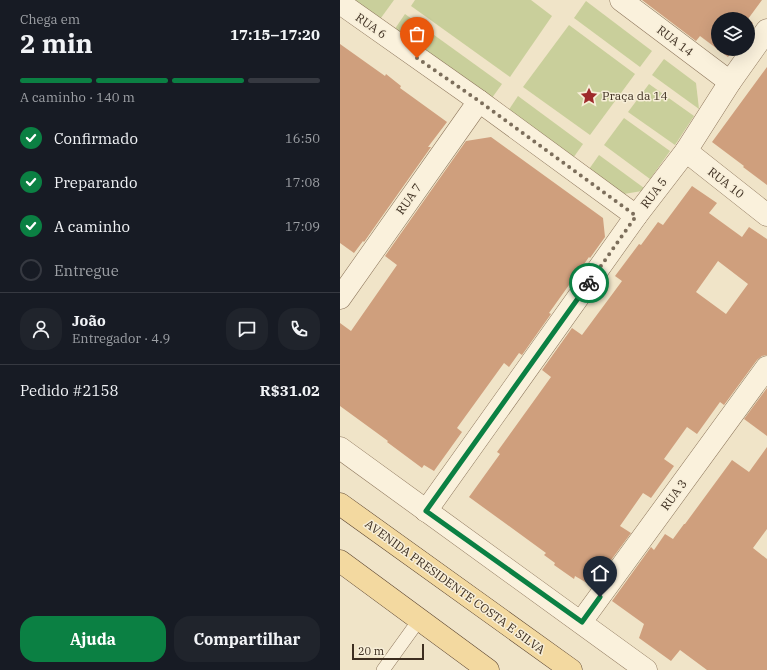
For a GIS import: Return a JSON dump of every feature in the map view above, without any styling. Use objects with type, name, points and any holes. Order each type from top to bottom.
[{"type":"main road","name":"AVENIDA PRESIDENTE COSTA E SILVA","points":[[340,504],[571,670]]},
{"type":"main road","points":[[340,561],[488,670]]},
{"type":"street","name":"RUA 14","points":[[620,0],[730,82]]},
{"type":"street","name":"RUA 6","points":[[340,3],[479,101],[636,216]]},
{"type":"street","name":"RUA 5","points":[[426,511],[636,216],[686,151],[730,82],[767,30]]},
{"type":"street","name":"RUA 7","points":[[340,298],[479,101]]},
{"type":"street","name":"RUA 10","points":[[686,151],[767,215]]},
{"type":"street","name":"RUA 3","points":[[582,622],[767,367]]},
{"type":"street","points":[[340,448],[582,622],[646,670]]},
{"type":"lane","points":[[383,670],[419,620]]},
{"type":"green space","points":[[347,0],[394,0],[378,22]]},
{"type":"green space","points":[[415,0],[531,0],[552,16],[510,77],[411,6]]},
{"type":"green space","points":[[586,1],[652,51],[640,67],[574,18]]},
{"type":"green space","points":[[405,14],[502,84],[489,102],[392,33]]},
{"type":"green space","points":[[569,25],[635,74],[590,135],[523,87]]},
{"type":"green space","points":[[664,59],[696,83],[699,109],[652,75]]},
{"type":"green space","points":[[649,84],[694,116],[675,145],[628,112]]},
{"type":"green space","points":[[518,96],[583,144],[571,161],[506,114]]},
{"type":"green space","points":[[624,118],[670,151],[650,179],[604,145]]},
{"type":"green space","points":[[599,155],[644,188],[642,191],[618,195],[587,172]]},
{"type":"building","points":[[642,0],[762,0],[753,12],[711,12],[711,44],[700,36],[696,41]]},
{"type":"building","points":[[340,44],[385,76],[386,74],[401,86],[400,88],[447,122],[428,147],[431,147],[364,242],[363,241],[354,253],[340,243]]},
{"type":"building","points":[[767,67],[767,185],[712,142]]},
{"type":"building","points":[[491,137],[603,218],[605,237],[549,313],[551,314],[522,355],[519,353],[509,367],[504,363],[457,428],[462,432],[434,471],[424,465],[422,468],[340,406],[340,323],[351,331],[397,265],[385,256],[466,141]]},
{"type":"building","points":[[692,186],[717,203],[709,213],[742,237],[749,227],[767,239],[767,355],[762,356],[757,360],[724,405],[720,402],[697,434],[687,427],[664,459],[674,466],[651,498],[643,493],[620,526],[631,533],[592,586],[575,576],[574,579],[554,565],[555,563],[544,555],[546,553],[469,497],[500,454],[497,452],[551,377],[542,370],[572,328],[582,335],[622,281],[615,276],[658,222],[663,225]],"holes":[[[718,261],[748,284],[726,314],[696,292]]]},
{"type":"building","points":[[767,388],[767,436],[744,419]]},
{"type":"building","points":[[767,447],[767,529],[753,548],[767,559],[767,670],[707,670],[680,650],[671,661],[639,638],[644,624],[612,601],[651,547],[654,550],[665,534],[673,539],[732,460],[749,472]]},
{"type":"way so far","points":[[417,58],[479,101],[636,216],[589,283]]},
{"type":"place","name":"Praça da 14","points":[[589,96]]},
{"type":"route","points":[[589,283],[426,511],[582,622],[600,597]]}]
